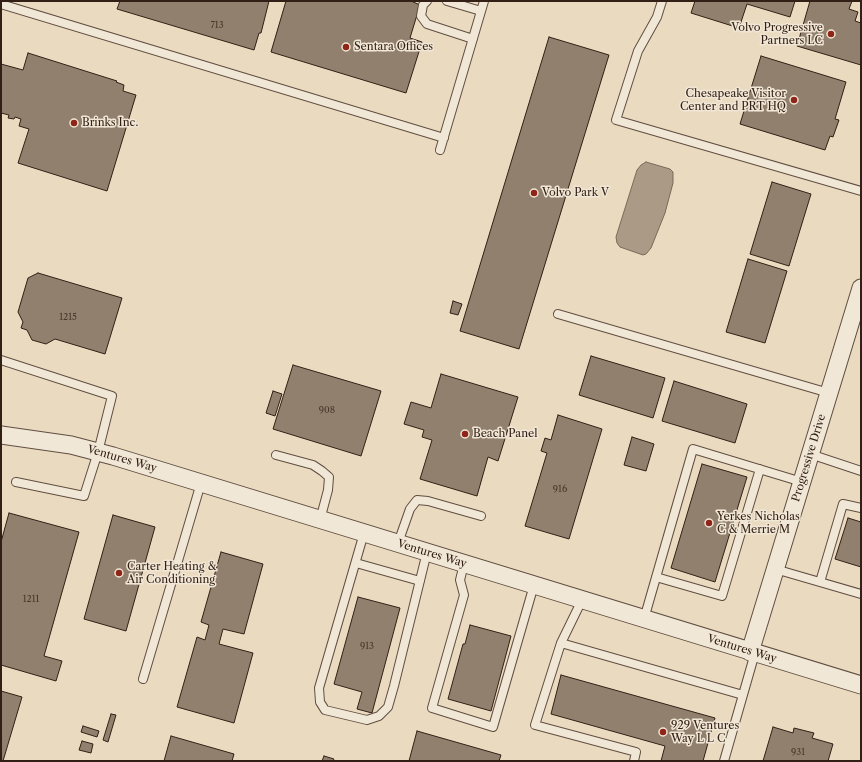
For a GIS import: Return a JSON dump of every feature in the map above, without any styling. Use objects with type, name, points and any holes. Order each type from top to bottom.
[{"type":"street","name":"Progressive Drive","points":[[753,652],[775,569],[860,295]]},
{"type":"street","name":"Ventures Way","points":[[1,434],[71,445],[98,452],[861,685]]},
{"type":"lane","points":[[426,1],[423,5],[421,16],[427,24],[473,39]]},
{"type":"lane","points":[[447,1],[481,11]]},
{"type":"lane","points":[[440,150],[484,1]]},
{"type":"lane","points":[[662,1],[657,17],[638,51],[616,120],[861,191]]},
{"type":"lane","points":[[1,4],[444,138]]},
{"type":"lane","points":[[558,314],[829,393]]},
{"type":"lane","points":[[1,360],[112,396],[98,452],[84,496],[16,482]]},
{"type":"lane","points":[[644,619],[693,449],[802,482]]},
{"type":"lane","points":[[810,454],[861,471]]},
{"type":"lane","points":[[276,455],[313,465],[329,477],[328,490],[320,520]]},
{"type":"lane","points":[[656,577],[722,596],[760,469]]},
{"type":"lane","points":[[144,679],[201,483]]},
{"type":"lane","points":[[398,543],[410,509],[417,500],[428,500],[481,516]]},
{"type":"lane","points":[[820,582],[843,504],[861,508]]},
{"type":"lane","points":[[364,533],[319,688],[320,702],[325,710],[367,720],[379,716],[388,707],[427,552]]},
{"type":"lane","points":[[356,563],[420,581]]},
{"type":"lane","points":[[464,564],[460,580],[464,595],[432,708],[493,727],[534,585]]},
{"type":"lane","points":[[775,569],[861,594]]},
{"type":"lane","points":[[582,600],[560,643],[535,725],[636,752],[634,761]]},
{"type":"lane","points":[[560,643],[743,696]]},
{"type":"lane","points":[[724,761],[743,696],[753,652]]},
{"type":"shaded area","points":[[646,162],[670,169],[673,172],[673,183],[665,213],[651,248],[646,254],[643,255],[620,247],[617,243],[616,237],[637,170]]},
{"type":"building","points":[[120,1],[269,1],[261,33],[259,33],[254,50],[117,9]]},
{"type":"building","name":"Sentara Offices","points":[[286,1],[411,1],[420,5],[410,38],[422,42],[406,93],[271,52]]},
{"type":"building","points":[[695,1],[795,1],[790,17],[747,4],[739,28],[691,13]]},
{"type":"building","name":"Volvo Progressive Partners LC","points":[[810,1],[852,1],[849,9],[858,12],[855,21],[861,23],[861,65],[797,46]]},
{"type":"building","name":"Volvo Park V","points":[[549,37],[609,55],[519,349],[460,331]]},
{"type":"building","name":"Brinks Inc.","points":[[28,53],[117,81],[116,82],[124,85],[123,91],[136,95],[107,191],[18,163],[29,129],[19,126],[21,119],[15,117],[14,119],[8,118],[9,115],[1,113],[1,64],[23,70]]},
{"type":"building","name":"Chesapeake Visitor Center and PRT HQ","points":[[761,56],[846,82],[835,119],[839,120],[833,137],[830,136],[825,150],[740,124]]},
{"type":"building","points":[[772,182],[811,194],[789,266],[750,254]]},
{"type":"building","points":[[748,259],[787,271],[765,343],[726,332]]},
{"type":"building","points":[[38,273],[122,298],[105,354],[55,339],[46,344],[32,340],[27,330],[21,328],[23,322],[18,312],[28,278]]},
{"type":"building","points":[[453,301],[462,304],[458,315],[450,313]]},
{"type":"building","points":[[591,356],[665,378],[653,418],[579,395]]},
{"type":"building","points":[[293,365],[381,391],[361,456],[273,429]]},
{"type":"building","name":"Beach Panel","points":[[441,374],[518,397],[498,461],[488,457],[477,496],[420,479],[432,440],[422,437],[424,430],[404,424],[411,402],[431,408]]},
{"type":"building","points":[[674,381],[747,404],[735,443],[662,421]]},
{"type":"building","points":[[273,391],[282,394],[275,416],[266,413]]},
{"type":"building","points":[[558,415],[602,429],[569,539],[525,526],[547,453],[541,451],[545,438],[551,440]]},
{"type":"building","points":[[632,437],[654,444],[646,471],[624,465]]},
{"type":"building","name":"Yerkes Nicholas C & Merrie M","points":[[702,464],[747,477],[715,582],[671,568]]},
{"type":"building","points":[[9,513],[79,532],[44,656],[62,661],[56,681],[1,665],[1,542]]},
{"type":"building","name":"Carter Heating & Air Conditioning","points":[[113,515],[155,527],[126,631],[84,619]]},
{"type":"building","points":[[848,518],[861,522],[861,567],[835,559]]},
{"type":"building","points":[[221,552],[263,564],[244,634],[223,629],[219,644],[253,653],[234,723],[177,707],[197,637],[205,640],[209,625],[201,622]]},
{"type":"building","points":[[358,597],[400,608],[372,713],[357,709],[362,692],[334,684]]},
{"type":"building","points":[[470,625],[511,636],[491,711],[448,699],[463,644],[465,644]]},
{"type":"building","name":"929 Ventures Way L L C","points":[[561,675],[715,718],[703,761],[661,761],[665,746],[551,714]]},
{"type":"building","points":[[1,691],[22,697],[3,761],[1,761]]},
{"type":"building","points":[[111,714],[116,715],[108,742],[103,740]]},
{"type":"building","points":[[83,726],[99,731],[97,737],[81,732]]},
{"type":"building","points":[[773,727],[793,733],[794,728],[814,733],[812,738],[833,744],[828,761],[763,761]]},
{"type":"building","points":[[417,731],[501,755],[499,761],[409,761]]},
{"type":"building","points":[[171,736],[234,754],[232,761],[164,761]]},
{"type":"building","points":[[82,741],[93,744],[91,753],[79,750]]},
{"type":"building","points":[[324,756],[334,759],[333,761],[322,761]]},
{"type":"place","name":"Volvo Progressive Partners LC","points":[[831,34]]},
{"type":"place","name":"Sentara Offices","points":[[346,47]]},
{"type":"place","name":"Chesapeake Visitor Center and PRT HQ","points":[[794,100]]},
{"type":"place","name":"Brinks Inc.","points":[[74,123]]},
{"type":"place","name":"Volvo Park V","points":[[534,193]]},
{"type":"place","name":"Beach Panel","points":[[465,434]]},
{"type":"place","name":"Yerkes Nicholas C & Merrie M","points":[[709,523]]},
{"type":"place","name":"Carter Heating & Air Conditioning","points":[[119,573]]},
{"type":"place","name":"929 Ventures Way L L C","points":[[663,732]]}]
